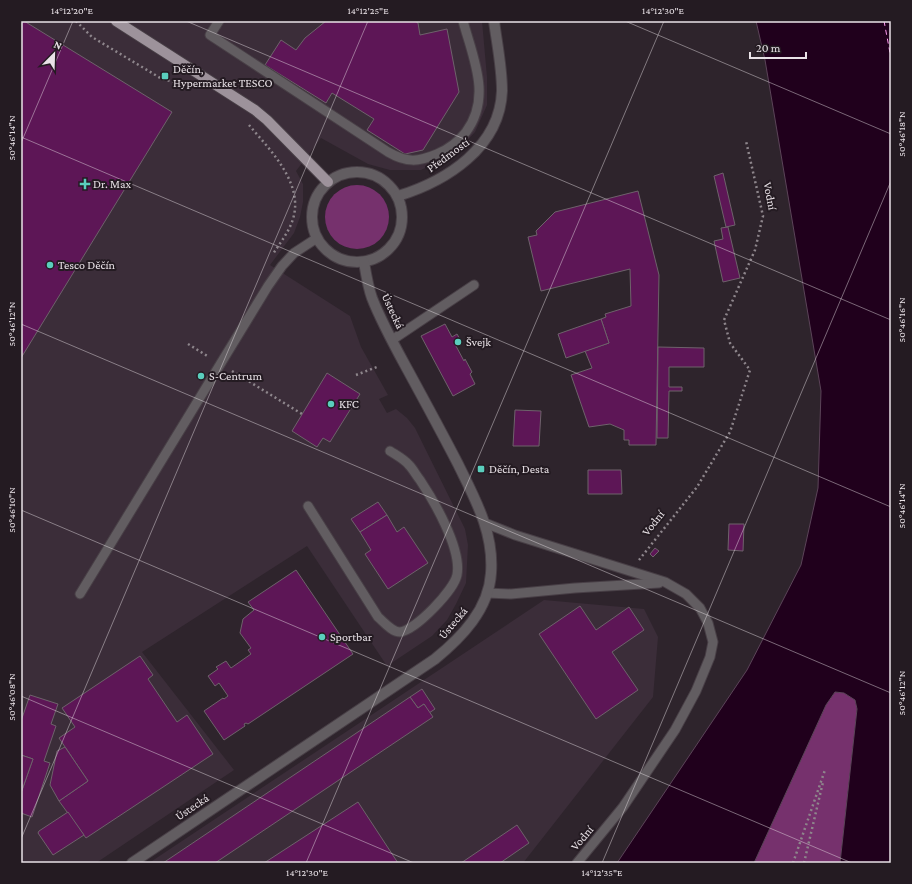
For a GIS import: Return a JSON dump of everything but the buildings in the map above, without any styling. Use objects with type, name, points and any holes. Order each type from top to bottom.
[{"type":"main road","points":[[116,21],[255,110],[267,120],[328,182]]},
{"type":"street","name":"Předmostí","points":[[398,196],[418,190],[444,176],[464,162],[481,146],[492,128],[502,92],[502,72],[494,21]]},
{"type":"street","points":[[353,172],[366,172],[379,177],[390,185],[398,196],[403,209],[403,224],[398,238],[390,250],[378,258],[364,262],[350,262],[336,258],[325,249],[317,238],[312,223],[313,208],[318,194],[328,182],[340,175],[353,172]]},
{"type":"street","name":"Ústecká","points":[[132,863],[436,659],[453,645],[467,630],[478,614],[487,593],[491,574],[491,561],[486,523],[451,451],[392,340],[371,296],[364,262]]},
{"type":"lane","points":[[219,21],[210,35],[399,159],[409,160],[421,159],[447,150],[461,138],[475,117],[480,95],[478,76],[463,21]]},
{"type":"lane","points":[[80,594],[268,286],[282,266],[294,253],[317,238]]},
{"type":"lane","points":[[392,340],[474,285]]},
{"type":"lane","points":[[308,506],[378,617],[391,628],[400,632],[415,624],[431,612],[453,584],[457,576],[457,561],[448,530],[426,490],[410,465],[390,451]]},
{"type":"lane","points":[[486,523],[515,535],[630,571]]},
{"type":"lane","name":"Vodní","points":[[577,863],[624,807],[675,730],[696,690],[710,657],[713,642],[708,623],[700,608],[686,594],[665,582],[630,571]]},
{"type":"lane","points":[[487,593],[511,594],[665,582]]},
{"type":"path","points":[[76,21],[92,37],[162,79],[194,86]]},
{"type":"path","points":[[247,123],[279,160],[291,183],[295,206],[290,227],[270,259]]},
{"type":"path","name":"Vodní","points":[[630,571],[697,487],[730,432],[750,370],[730,343],[724,320],[755,250],[763,216],[746,141]]},
{"type":"path","points":[[188,344],[302,414]]},
{"type":"path","points":[[206,363],[209,357]]},
{"type":"path","points":[[356,375],[377,367]]},
{"type":"path","points":[[793,863],[825,770],[804,863]]},
{"type":"shaded area","points":[[21,21],[482,21],[487,77],[487,105],[475,132],[455,153],[421,170],[390,170],[368,164],[321,138],[296,171],[303,184],[303,202],[300,217],[294,233],[270,265],[350,316],[361,347],[388,395],[379,399],[387,413],[396,409],[407,418],[415,428],[465,529],[468,545],[466,583],[456,604],[447,620],[432,636],[387,666],[307,546],[142,652],[234,770],[96,863],[21,863]]},
{"type":"shaded area","points":[[756,21],[891,21],[891,863],[840,863],[857,709],[855,700],[844,693],[835,692],[826,705],[754,863],[617,863],[747,670],[801,565],[818,488],[821,391],[765,60]]},
{"type":"shaded area","points":[[357,185],[375,191],[383,199],[389,217],[383,235],[375,243],[357,249],[339,243],[331,235],[325,217],[331,199],[339,191]]},
{"type":"shaded area","points":[[544,600],[644,609],[658,637],[653,697],[523,863],[149,863]]},
{"type":"shaded area","points":[[835,692],[844,693],[855,700],[857,709],[840,863],[754,863],[826,705]]},
{"type":"ferry route","points":[[884,21],[891,58]]},
{"type":"place","name":"Děčín, Hypermarket TESCO","points":[[165,76]]},
{"type":"place","name":"Dr. Max","points":[[85,184]]},
{"type":"place","name":"Tesco Děčín","points":[[50,265]]},
{"type":"place","name":"Švejk","points":[[458,342]]},
{"type":"place","name":"S-Centrum","points":[[201,376]]},
{"type":"place","name":"KFC","points":[[331,404]]},
{"type":"place","name":"Děčín, Desta","points":[[481,469]]},
{"type":"place","name":"Sportbar","points":[[322,637]]}]
